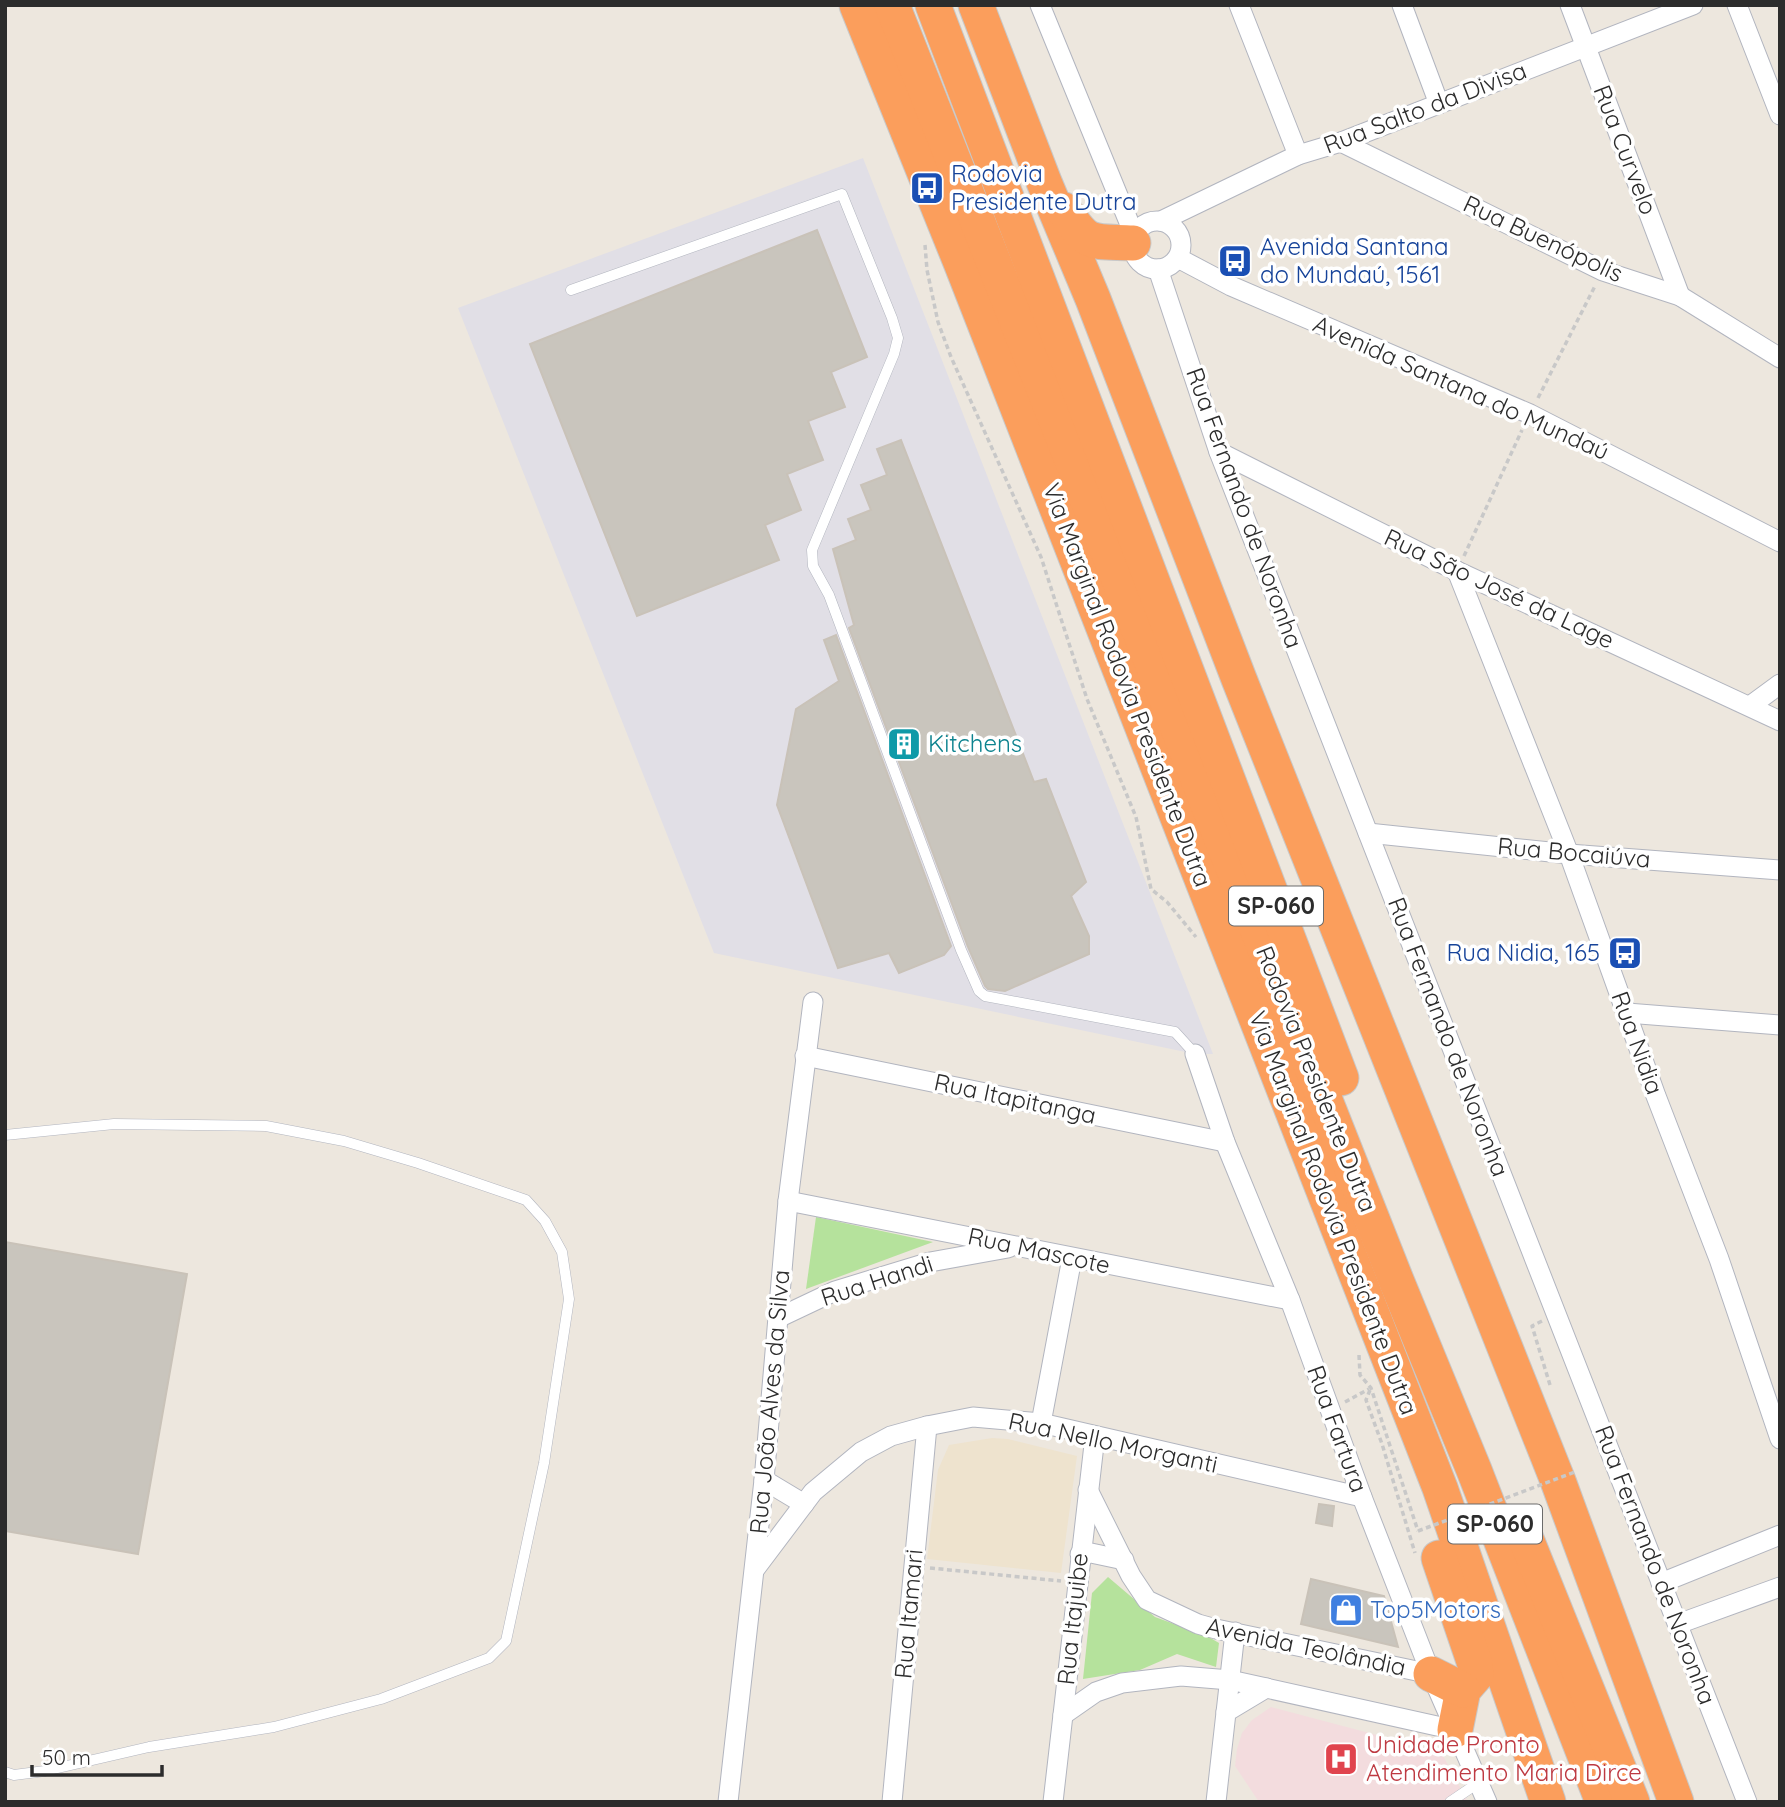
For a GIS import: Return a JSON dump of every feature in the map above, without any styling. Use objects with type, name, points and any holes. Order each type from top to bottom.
[{"type":"highway","name":"Via Marginal Rodovia Presidente Dutra","points":[[857,5],[962,265],[1440,1488],[1548,1802]]},
{"type":"highway","name":"Rodovia Presidente Dutra","points":[[892,5],[907,57],[1024,342],[1474,1470],[1603,1802]]},
{"type":"highway","name":"Rodovia Presidente Dutra","points":[[933,5],[1405,1246],[1587,1685],[1632,1802]]},
{"type":"highway","name":"SP-060","points":[[976,5],[1390,1061],[1492,1254],[1676,1802]]},
{"type":"highway","points":[[993,5],[1001,66]]},
{"type":"highway","points":[[1044,182],[1080,233],[1088,240],[1134,240]]},
{"type":"highway","points":[[1420,1437],[1438,1555],[1475,1664],[1475,1675],[1463,1690],[1455,1730]]},
{"type":"highway","points":[[1431,1674],[1463,1690]]},
{"type":"highway","points":[[1508,1688],[1529,1712],[1569,1802]]},
{"type":"street","points":[[1040,5],[1134,240],[1134,250],[1140,262],[1152,269],[1158,269],[1169,266],[1181,252],[1181,238],[1174,226],[1161,220],[1154,220],[1142,226],[1134,240]]},
{"type":"street","points":[[1239,5],[1298,155]]},
{"type":"street","points":[[1402,5],[1438,104]]},
{"type":"street","name":"Rua Curvelo","points":[[1570,5],[1680,296]]},
{"type":"street","name":"Rua Salto da Divisa","points":[[1161,220],[1298,155],[1341,142],[1693,5]]},
{"type":"street","points":[[1737,5],[1780,115]]},
{"type":"street","name":"Rua Buenópolis","points":[[1341,142],[1603,271],[1680,296],[1780,358]]},
{"type":"street","name":"Avenida Santana do Mundaú","points":[[1178,258],[1231,286],[1530,414],[1780,542]]},
{"type":"street","name":"Rua Fernando de Noronha","points":[[1158,269],[1219,453],[1747,1802]]},
{"type":"street","name":"Rua São José da Lage","points":[[1219,453],[1457,571],[1780,721]]},
{"type":"street","name":"Rua Nidia","points":[[1457,571],[1569,854],[1719,1259],[1780,1439]]},
{"type":"street","points":[[1750,706],[1780,684]]},
{"type":"street","name":"Rua Bocaiúva","points":[[1368,833],[1569,854],[1780,870]]},
{"type":"street","name":"Rua João Alves da Silva","points":[[728,1802],[764,1480],[788,1201],[813,1002]]},
{"type":"street","points":[[1627,1013],[1780,1025]]},
{"type":"street","name":"Rua Fartura","points":[[1195,1054],[1225,1142],[1290,1300],[1362,1497],[1431,1674],[1487,1802]]},
{"type":"street","name":"Rua Itapitanga","points":[[805,1056],[1225,1142]]},
{"type":"street","name":"Rua Mascote","points":[[788,1201],[1290,1300]]},
{"type":"street","name":"Rua Handi","points":[[778,1318],[835,1292],[930,1262],[1019,1246]]},
{"type":"street","points":[[1041,1423],[1072,1258]]},
{"type":"street","name":"Rua Nello Morganti","points":[[754,1570],[804,1504],[835,1472],[861,1452],[891,1436],[972,1417],[1041,1423],[1362,1497]]},
{"type":"street","name":"Rua Itamari","points":[[892,1802],[927,1426]]},
{"type":"street","name":"Rua Itajuibe","points":[[1053,1802],[1095,1436]]},
{"type":"street","points":[[764,1480],[804,1504]]},
{"type":"street","name":"Avenida Teolândia","points":[[1088,1490],[1131,1576],[1147,1600],[1198,1624],[1431,1674]]},
{"type":"street","points":[[1661,1583],[1780,1535]]},
{"type":"street","points":[[1080,1554],[1091,1553],[1124,1560]]},
{"type":"street","points":[[1678,1624],[1780,1587]]},
{"type":"street","points":[[1221,1798],[1226,1712],[1235,1632]]},
{"type":"street","name":"Avenida Teolândia","points":[[1063,1715],[1096,1692],[1122,1683],[1181,1676],[1230,1680],[1455,1730]]},
{"type":"street","points":[[1226,1712],[1266,1688]]},
{"type":"lane","points":[[942,184],[969,253]]},
{"type":"lane","points":[[570,290],[842,194],[898,338],[894,354],[812,550],[813,566],[829,595],[961,950],[979,990],[985,996],[1175,1032],[1195,1054]]},
{"type":"lane","points":[[1000,307],[1024,342]]},
{"type":"lane","points":[[5,1135],[114,1124],[266,1126],[344,1141],[526,1200],[545,1220],[562,1252],[569,1299],[544,1463],[506,1641],[489,1658],[381,1699],[274,1727],[149,1747],[45,1771],[14,1775],[5,1772]]},
{"type":"lane","points":[[1450,1802],[1479,1783]]},
{"type":"path","points":[[1371,1388],[1418,1531],[1566,1476]]},
{"type":"path","points":[[1330,1410],[1371,1388]]},
{"type":"path","points":[[1371,1388],[1366,1400],[1415,1554]]},
{"type":"path","points":[[914,1566],[1077,1582]]},
{"type":"shaded area","points":[[863,158],[1213,1054],[1195,1054],[714,953],[458,308]]},
{"type":"shaded area","points":[[992,1438],[1008,1439],[1077,1456],[1061,1573],[927,1559],[938,1470],[949,1445]]},
{"type":"shaded area","name":"Unidade Pronto Atendimento Maria Dirce","points":[[1271,1707],[1441,1752],[1468,1802],[1259,1802],[1235,1766],[1237,1749],[1242,1733],[1252,1720]]},
{"type":"green space","points":[[816,1217],[933,1242],[806,1289]]},
{"type":"green space","points":[[1108,1577],[1155,1617],[1219,1643],[1216,1667],[1177,1654],[1140,1670],[1083,1679],[1092,1593]]},
{"type":"building","points":[[817,230],[867,357],[831,372],[845,407],[808,421],[823,460],[787,474],[801,510],[765,525],[779,560],[637,616],[530,344]]},
{"type":"building","name":"Kitchens","points":[[901,440],[1034,782],[1046,779],[1086,882],[1071,896],[1089,936],[1089,954],[1005,991],[988,989],[985,986],[968,947],[849,628],[854,625],[833,549],[856,540],[848,519],[871,510],[861,485],[887,475],[877,449]]},
{"type":"building","points":[[836,635],[951,946],[944,955],[899,973],[889,953],[838,968],[777,805],[796,709],[839,681],[824,640]]},
{"type":"building","points":[[5,1242],[187,1274],[138,1554],[5,1531]]},
{"type":"building","points":[[1319,1504],[1334,1506],[1332,1526],[1316,1523]]},
{"type":"building","name":"Top5Motors","points":[[1311,1579],[1384,1596],[1398,1647],[1301,1624]]},
{"type":"place","name":"Rodovia Presidente Dutra","points":[[927,188]]},
{"type":"place","name":"Avenida Santana do Mundaú, 1561","points":[[1235,261]]},
{"type":"place","name":"Kitchens","points":[[904,744]]},
{"type":"place","name":"Rua Nidia, 165","points":[[1625,953]]},
{"type":"place","name":"Top5Motors","points":[[1346,1610]]},
{"type":"place","name":"Unidade Pronto Atendimento Maria Dirce","points":[[1341,1759]]}]
